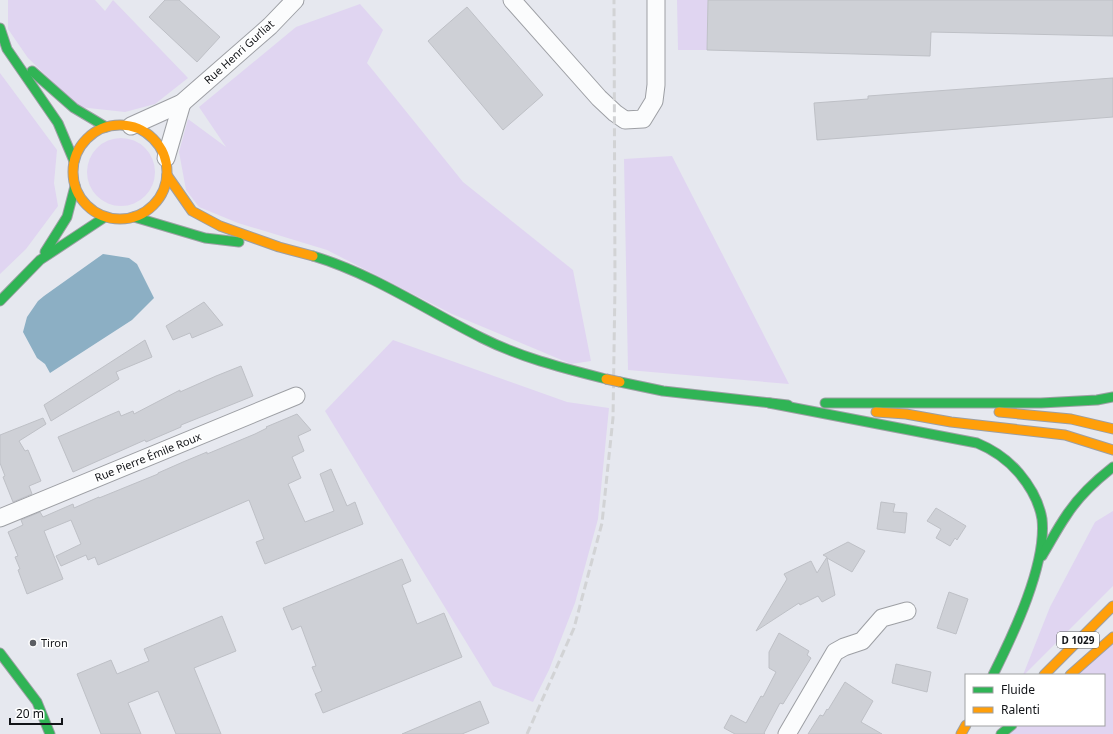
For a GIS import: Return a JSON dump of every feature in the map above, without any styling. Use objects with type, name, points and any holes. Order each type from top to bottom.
[{"type":"main road","points":[[0,28],[7,49],[58,123],[74,161]]},
{"type":"main road","points":[[7,49],[74,108],[106,127]]},
{"type":"main road","points":[[166,166],[164,189],[157,201],[146,211],[134,217],[119,219],[105,216],[92,210],[82,199],[75,186],[73,174],[74,161],[80,146],[92,134],[106,127],[118,124],[131,126],[146,132],[158,144],[166,166],[181,196],[192,211],[220,226],[276,246],[318,258],[355,271],[482,338],[512,352],[544,364],[606,380],[663,391],[770,403],[906,414],[951,422],[1064,435],[1113,450]]},
{"type":"main road","points":[[40,260],[67,217],[75,186]]},
{"type":"main road","points":[[0,301],[40,260],[76,234],[105,216]]},
{"type":"main road","points":[[134,217],[205,238],[276,246]]},
{"type":"main road","points":[[770,403],[1041,403],[1097,400],[1113,397]]},
{"type":"main road","points":[[770,403],[961,439],[985,445],[1000,454],[1025,480],[1040,509],[1042,538],[1028,595],[1018,624],[993,674]]},
{"type":"main road","points":[[906,414],[953,410],[1042,415],[1078,419],[1113,429]]},
{"type":"main road","points":[[1035,568],[1061,523],[1075,503],[1099,478],[1113,467]]},
{"type":"main road","name":"D 1029","points":[[1045,674],[1113,606]]},
{"type":"main road","points":[[1071,674],[1113,637]]},
{"type":"main road","points":[[0,653],[37,702],[50,734]]},
{"type":"main road","points":[[1001,734],[1011,726]]},
{"type":"street","name":"Rue Henri Gurliat","points":[[131,126],[182,103],[270,26],[295,0]]},
{"type":"street","points":[[512,0],[598,98],[625,120],[643,119],[654,101],[656,86],[656,0]]},
{"type":"street","points":[[166,166],[182,103]]},
{"type":"street","name":"Rue Pierre Émile Roux","points":[[0,518],[296,396]]},
{"type":"street","points":[[787,734],[835,652],[844,647],[862,641],[882,618],[907,611]]},
{"type":"shaded area","points":[[8,0],[95,0],[105,11],[113,0],[188,78],[155,104],[125,112],[79,107],[28,58],[8,29]]},
{"type":"shaded area","points":[[677,0],[708,0],[707,50],[678,50]]},
{"type":"shaded area","points":[[360,4],[383,30],[367,63],[463,182],[573,270],[591,361],[571,364],[452,314],[327,250],[238,223],[199,207],[186,190],[179,152],[188,119],[226,147],[199,107],[296,27]]},
{"type":"shaded area","points":[[0,73],[57,150],[54,183],[58,206],[26,249],[0,274]]},
{"type":"shaded area","points":[[114,138],[128,138],[140,143],[150,153],[155,165],[155,179],[150,191],[140,201],[128,206],[114,206],[102,201],[92,191],[87,179],[87,165],[92,153],[102,143]]},
{"type":"shaded area","points":[[672,156],[789,384],[628,370],[624,159]]},
{"type":"shaded area","points":[[393,340],[567,402],[609,408],[598,519],[575,603],[549,670],[533,702],[493,686],[325,411]]},
{"type":"shaded area","points":[[1113,511],[1113,586],[1023,674],[1050,607],[1095,522]]},
{"type":"shaded area","points":[[1113,641],[1113,734],[1010,734],[1019,726],[1105,726],[1105,674],[1077,674]]},
{"type":"water","points":[[103,254],[129,258],[137,264],[154,298],[132,320],[50,373],[45,364],[37,358],[23,332],[27,317],[38,301],[44,296]]},
{"type":"building","points":[[165,0],[179,0],[220,37],[197,62],[149,17]]},
{"type":"building","points":[[708,0],[1113,0],[1113,36],[931,32],[930,56],[707,50]]},
{"type":"building","points":[[467,7],[543,95],[503,130],[428,41]]},
{"type":"building","points":[[1113,78],[1113,117],[817,140],[814,103],[868,99],[868,96]]},
{"type":"building","points":[[204,302],[223,325],[192,338],[190,333],[173,340],[166,326]]},
{"type":"building","points":[[145,340],[152,357],[116,372],[119,379],[51,421],[44,405]]},
{"type":"building","points":[[241,366],[253,396],[181,425],[181,427],[146,442],[145,440],[73,472],[58,437],[119,411],[121,416],[133,411],[134,414],[180,390],[180,392]]},
{"type":"building","points":[[297,414],[311,430],[298,436],[304,451],[292,457],[301,478],[288,484],[305,522],[334,511],[320,474],[331,469],[347,506],[355,502],[363,524],[265,564],[256,542],[264,539],[249,500],[98,565],[95,557],[88,560],[86,555],[61,566],[56,556],[81,544],[71,520],[44,531],[63,579],[27,594],[18,570],[20,569],[15,557],[18,556],[8,532],[23,525],[21,520],[40,512],[43,517],[73,504],[74,508],[158,474],[207,452],[207,454],[255,434],[267,428],[266,427]]},
{"type":"building","points":[[43,418],[46,424],[19,441],[25,451],[28,450],[41,481],[29,486],[32,494],[13,502],[3,477],[5,476],[0,463],[0,435]]},
{"type":"building","points":[[881,502],[895,504],[893,512],[907,513],[905,533],[877,529]]},
{"type":"building","points":[[936,508],[966,526],[957,540],[955,538],[950,546],[936,538],[941,529],[927,521]]},
{"type":"building","points":[[848,542],[865,551],[852,572],[827,558],[835,595],[822,602],[818,596],[800,605],[799,603],[756,631],[787,579],[784,574],[811,561],[817,573],[827,557],[823,555]]},
{"type":"building","points":[[402,559],[411,581],[402,585],[417,624],[444,613],[462,657],[323,713],[315,694],[322,691],[312,667],[316,666],[301,626],[292,630],[283,608]]},
{"type":"building","points":[[949,592],[968,599],[956,634],[937,628]]},
{"type":"building","points":[[222,616],[236,651],[194,668],[221,734],[176,734],[158,691],[128,703],[141,734],[101,734],[77,674],[111,660],[117,674],[149,661],[144,649]]},
{"type":"building","points":[[779,633],[809,651],[807,655],[811,658],[783,704],[780,703],[764,733],[765,734],[735,734],[724,728],[731,715],[746,723],[761,696],[763,697],[776,672],[769,668],[769,652]]},
{"type":"building","points":[[896,664],[931,672],[927,692],[892,683]]},
{"type":"building","points":[[845,682],[873,701],[861,722],[882,734],[808,734],[820,715],[823,716],[827,709],[828,710]]},
{"type":"building","points":[[480,701],[489,723],[462,734],[402,734]]},
{"type":"railway","points":[[527,734],[574,628],[602,523],[613,418],[615,285],[614,0]]},
{"type":"traffic: fast","points":[[0,28],[7,49],[58,123],[74,161]]},
{"type":"traffic: fast","points":[[32,71],[74,108],[106,127]]},
{"type":"traffic: fast","points":[[45,252],[67,217],[75,186]]},
{"type":"traffic: fast","points":[[0,301],[40,260],[105,217]]},
{"type":"traffic: fast","points":[[134,217],[205,238],[239,242]]},
{"type":"traffic: fast","points":[[313,256],[357,272],[378,282],[497,345],[543,362],[606,379]]},
{"type":"traffic: fast","points":[[620,382],[663,391],[788,405]]},
{"type":"traffic: fast","points":[[825,403],[1041,403],[1097,400],[1113,397]]},
{"type":"traffic: fast","points":[[769,403],[977,443],[1000,455],[1019,473],[1027,483],[1039,506],[1042,519],[1042,537],[1034,578],[1027,599],[1019,620],[993,674]]},
{"type":"traffic: fast","points":[[1042,556],[1076,502],[1093,484],[1113,467]]},
{"type":"traffic: fast","points":[[0,653],[37,702],[50,734]]},
{"type":"traffic: fast","points":[[1001,734],[1011,726]]},
{"type":"traffic: slow","points":[[120,125],[138,129],[153,139],[163,154],[167,172],[163,190],[153,205],[138,215],[120,219],[102,215],[87,205],[77,190],[73,172],[77,154],[87,139],[102,129],[120,125]]},
{"type":"traffic: slow","points":[[167,175],[192,211],[220,226],[279,247],[313,256]]},
{"type":"traffic: slow","points":[[606,379],[620,382]]},
{"type":"traffic: slow","points":[[876,412],[906,414],[951,422],[1065,435],[1113,450]]},
{"type":"traffic: slow","points":[[999,412],[1071,419],[1113,429]]},
{"type":"traffic: slow","points":[[1045,674],[1113,606]]},
{"type":"traffic: slow","points":[[1071,674],[1113,637]]},
{"type":"traffic: slow","points":[[961,734],[965,726]]},
{"type":"place","name":"Tiron","points":[[33,643]]}]
